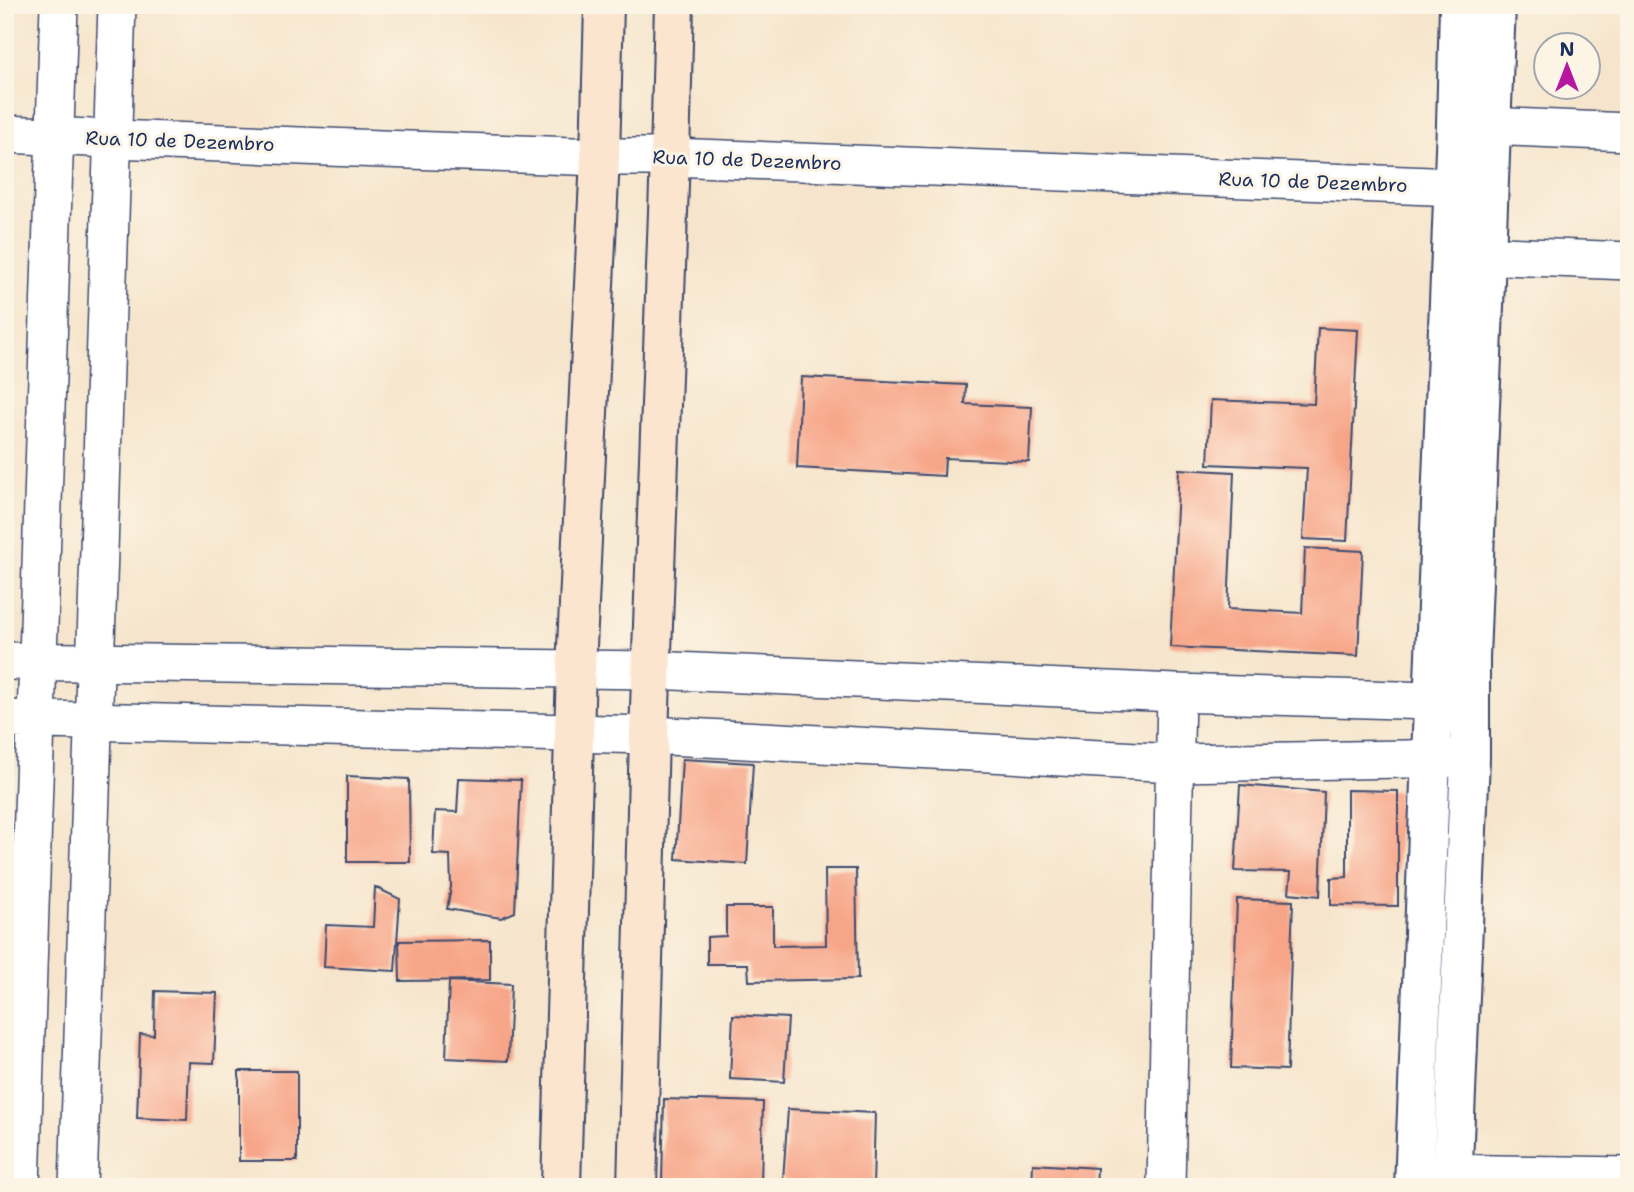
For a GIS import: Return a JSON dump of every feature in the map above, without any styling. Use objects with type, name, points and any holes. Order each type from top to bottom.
[{"type":"main road","points":[[561,1187],[576,668],[600,157],[604,5]]},
{"type":"main road","points":[[637,1187],[651,670],[674,5]]},
{"type":"street","points":[[21,1187],[22,661],[55,136],[59,5]]},
{"type":"street","points":[[78,1187],[117,5]]},
{"type":"street","points":[[1459,5],[1473,126],[1468,255],[1472,613],[1452,702],[1431,759],[1415,1180],[1629,1175]]},
{"type":"street","points":[[1473,126],[1496,5]]},
{"type":"street","points":[[1473,126],[1629,132]]},
{"type":"street","name":"Rua 10 de Dezembro","points":[[5,134],[1471,188]]},
{"type":"street","points":[[1468,255],[1629,261]]},
{"type":"street","points":[[22,661],[651,670],[1452,702]]},
{"type":"street","points":[[1166,1187],[1176,692]]},
{"type":"street","points":[[1452,702],[1470,758],[1452,1180]]},
{"type":"street","points":[[21,719],[649,734],[1175,763],[1470,758]]},
{"type":"building","points":[[1318,328],[1358,330],[1347,541],[1303,539],[1307,468],[1208,464],[1211,400],[1314,404]]},
{"type":"building","points":[[801,377],[966,385],[965,404],[1032,407],[1029,462],[945,458],[944,476],[797,468]]},
{"type":"building","points":[[1179,469],[1234,472],[1228,609],[1302,613],[1305,548],[1363,551],[1358,656],[1170,647]]},
{"type":"building","points":[[682,759],[753,763],[747,864],[676,859]]},
{"type":"building","points":[[347,776],[409,779],[410,862],[347,862]]},
{"type":"building","points":[[459,778],[521,780],[515,912],[501,918],[447,909],[451,887],[450,855],[433,854],[435,811],[457,812]]},
{"type":"building","points":[[1240,785],[1324,792],[1320,896],[1289,893],[1291,872],[1235,871]]},
{"type":"building","points":[[1347,790],[1398,791],[1398,906],[1331,905],[1331,878],[1347,877]]},
{"type":"building","points":[[825,869],[856,869],[858,979],[749,981],[748,964],[707,964],[707,937],[726,936],[726,907],[773,907],[773,946],[826,945]]},
{"type":"building","points":[[375,887],[400,899],[395,971],[324,967],[326,925],[373,927]]},
{"type":"building","points":[[1237,899],[1293,901],[1287,1070],[1231,1068]]},
{"type":"building","points":[[490,940],[490,980],[400,981],[399,941]]},
{"type":"building","points":[[449,981],[511,984],[508,1061],[446,1058]]},
{"type":"building","points":[[155,991],[217,993],[214,1063],[189,1062],[187,1120],[137,1118],[140,1034],[154,1035]]},
{"type":"building","points":[[733,1015],[788,1018],[784,1082],[730,1079]]},
{"type":"building","points":[[239,1071],[297,1071],[297,1161],[239,1161]]},
{"type":"building","points":[[664,1099],[763,1102],[761,1185],[662,1182]]},
{"type":"building","points":[[788,1109],[875,1113],[873,1187],[783,1180]]},
{"type":"building","points":[[1033,1164],[1097,1168],[1096,1187],[1032,1187]]}]
